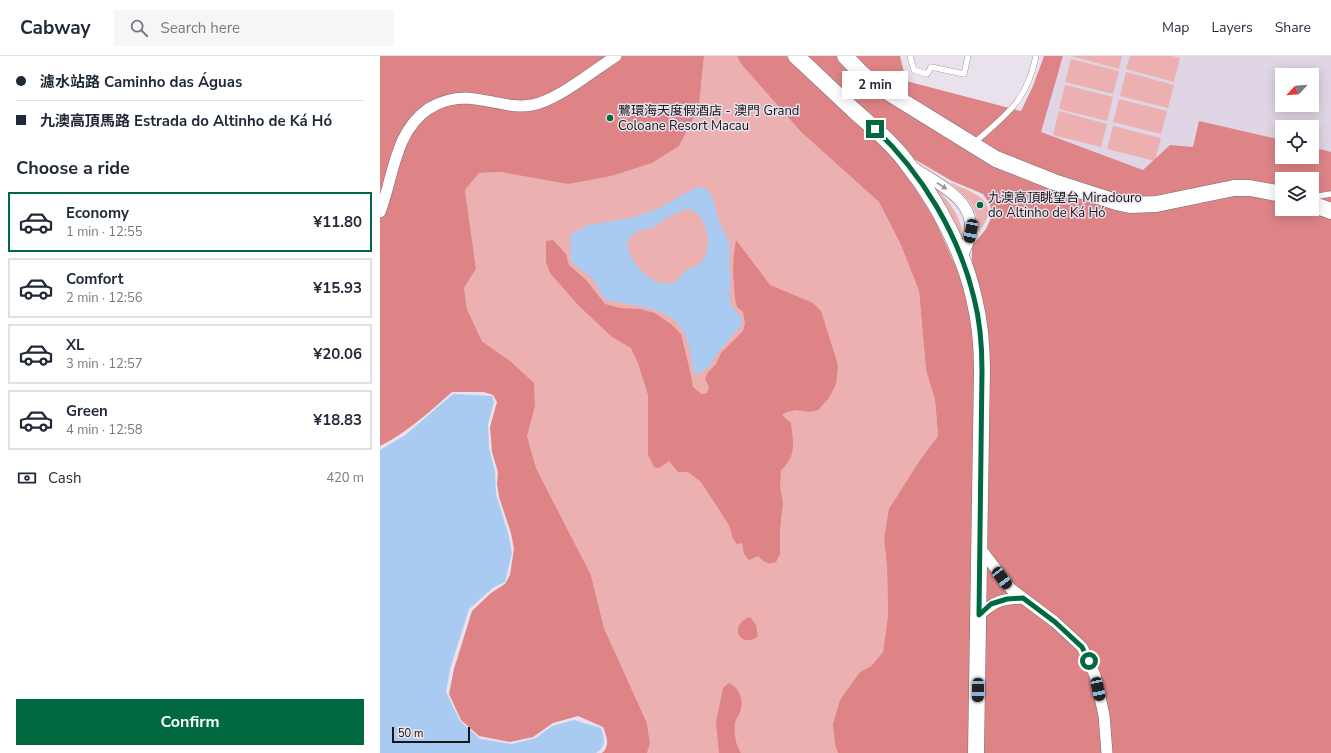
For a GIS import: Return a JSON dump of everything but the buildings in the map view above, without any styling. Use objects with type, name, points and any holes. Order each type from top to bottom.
[{"type":"main road","points":[[796,56],[886,139],[909,165],[930,194],[951,233],[974,297],[982,348],[976,753]]},
{"type":"main road","points":[[845,56],[872,83],[996,159],[1019,169],[1092,195],[1130,205],[1156,204],[1234,188],[1250,188],[1275,193]]},
{"type":"main road","points":[[1319,207],[1331,211]]},
{"type":"street","points":[[380,212],[400,146],[405,135],[415,120],[434,105],[454,99],[466,98],[517,105],[532,105],[550,99],[616,56]]},
{"type":"street","points":[[909,165],[954,194],[964,204],[969,217],[971,231],[968,245],[961,258]]},
{"type":"street","points":[[980,548],[1011,589],[1055,622],[1082,647],[1096,675],[1104,715],[1107,753]]},
{"type":"street","points":[[979,615],[991,604],[996,602],[1007,599],[1023,598]]},
{"type":"lane","points":[[910,56],[914,70],[927,74],[931,67],[964,74],[968,56]]},
{"type":"lane","points":[[972,144],[1014,107],[1027,87],[1036,56]]},
{"type":"lane","points":[[1319,195],[1331,194]]},
{"type":"shaded area","points":[[380,56],[704,56],[699,107],[679,146],[652,163],[611,176],[568,184],[501,172],[479,173],[465,190],[476,269],[464,288],[467,309],[482,341],[510,361],[534,383],[535,407],[527,436],[536,468],[591,575],[604,628],[647,723],[650,744],[647,753],[602,753],[607,744],[603,727],[578,716],[553,723],[533,737],[510,742],[479,736],[461,720],[449,694],[454,669],[472,611],[491,593],[505,584],[510,575],[514,549],[511,533],[499,497],[497,484],[498,472],[492,452],[490,427],[497,402],[493,395],[484,392],[452,392],[409,428],[380,446]]},
{"type":"shaded area","points":[[704,56],[737,56],[741,64],[801,132],[879,202],[900,243],[919,291],[926,370],[935,400],[938,436],[920,460],[884,539],[887,567],[888,616],[883,652],[871,666],[860,672],[835,745],[838,753],[647,753],[650,744],[647,723],[604,628],[591,575],[536,468],[527,436],[535,407],[510,361],[482,341],[467,309],[464,288],[476,269],[465,190],[479,173],[501,172],[699,107]]},
{"type":"shaded area","points":[[737,56],[786,56],[888,151],[915,188],[935,220],[960,276],[968,302],[974,274],[972,246],[986,229],[992,216],[990,204],[983,194],[952,181],[914,159],[806,56],[900,56],[906,81],[1021,111],[1033,86],[1044,56],[1063,56],[1041,132],[1143,170],[1170,145],[1193,147],[1199,121],[1275,138],[1275,164],[1319,164],[1319,149],[1331,152],[1331,753],[838,753],[835,745],[833,724],[840,700],[860,672],[871,666],[883,652],[888,616],[887,567],[884,539],[889,509],[920,460],[938,436],[935,400],[926,370],[919,291],[900,243],[879,202],[801,132],[741,64]]},
{"type":"shaded area","points":[[1064,56],[1331,56],[1331,207],[1319,189],[1319,172],[1275,172],[1275,180],[1199,189],[1034,146]]},
{"type":"shaded area","points":[[1071,56],[1122,56],[1119,69]]},
{"type":"shaded area","points":[[1130,56],[1172,56],[1180,58],[1174,82],[1126,69]]},
{"type":"shaded area","points":[[1071,59],[1119,71],[1113,94],[1065,82]]},
{"type":"shaded area","points":[[1126,72],[1174,85],[1168,108],[1120,96]]},
{"type":"shaded area","points":[[1065,85],[1113,97],[1107,121],[1059,109]]},
{"type":"shaded area","points":[[1119,99],[1167,111],[1161,134],[1113,122]]},
{"type":"shaded area","points":[[1059,111],[1107,124],[1101,147],[1053,135]]},
{"type":"shaded area","points":[[1113,126],[1161,138],[1155,161],[1107,149]]},
{"type":"shaded area","points":[[949,182],[976,195],[983,200],[987,206],[988,213],[985,222],[978,233],[978,224],[974,209],[967,198]]},
{"type":"shaded area","points":[[931,183],[947,200],[955,212],[963,233],[967,234],[964,242]]},
{"type":"shaded area","points":[[553,240],[566,254],[569,265],[587,281],[605,304],[620,308],[640,309],[655,313],[671,324],[681,334],[693,387],[701,394],[707,393],[709,387],[705,379],[708,372],[716,364],[721,353],[743,331],[745,323],[743,312],[737,307],[735,299],[733,270],[736,240],[770,285],[813,303],[821,311],[838,365],[836,384],[829,398],[818,410],[810,412],[796,410],[782,415],[791,423],[793,448],[790,459],[781,470],[780,487],[783,502],[780,530],[780,554],[776,562],[766,562],[758,556],[749,560],[744,554],[742,543],[737,544],[733,539],[729,525],[701,482],[688,472],[678,472],[669,461],[659,468],[654,467],[648,455],[648,395],[638,363],[631,348],[612,337],[578,305],[550,273],[546,262],[546,241]]},
{"type":"shaded area","points":[[750,617],[756,625],[758,636],[752,640],[746,640],[739,635],[738,630],[739,625]]},
{"type":"shaded area","points":[[729,683],[738,690],[741,697],[741,709],[735,723],[735,738],[741,753],[719,753],[716,722],[723,688]]},
{"type":"water","points":[[697,187],[706,188],[713,198],[718,219],[729,242],[731,286],[729,292],[731,305],[741,317],[742,325],[719,351],[709,367],[696,375],[692,367],[690,349],[685,334],[677,323],[657,310],[604,299],[596,284],[587,273],[571,261],[570,236],[573,233],[588,225],[631,218],[657,209]],"holes":[[[687,209],[696,212],[700,216],[706,229],[708,245],[703,260],[699,264],[685,271],[678,280],[674,282],[667,284],[652,279],[639,268],[631,255],[627,245],[632,235],[638,231],[658,225],[673,215]]]},
{"type":"water","points":[[453,394],[492,396],[494,402],[488,424],[489,448],[495,472],[496,494],[508,533],[512,553],[505,582],[494,587],[469,609],[450,669],[446,692],[460,721],[480,739],[512,744],[536,738],[552,726],[574,720],[601,728],[604,742],[602,748],[596,753],[380,753],[380,450],[404,436]]},
{"type":"place","name":"鷺環海天度假酒店 - 澳門 Grand Coloane Resort Macau","points":[[610,118]]},
{"type":"place","name":"九澳高頂眺望台 Miradouro do Altinho de Ká Hó","points":[[980,205]]},
{"type":"route","points":[[875,129],[909,165],[930,194],[951,233],[974,297],[982,348],[979,615],[991,604],[1007,599],[1023,598],[1055,622],[1082,647],[1089,661]]}]
